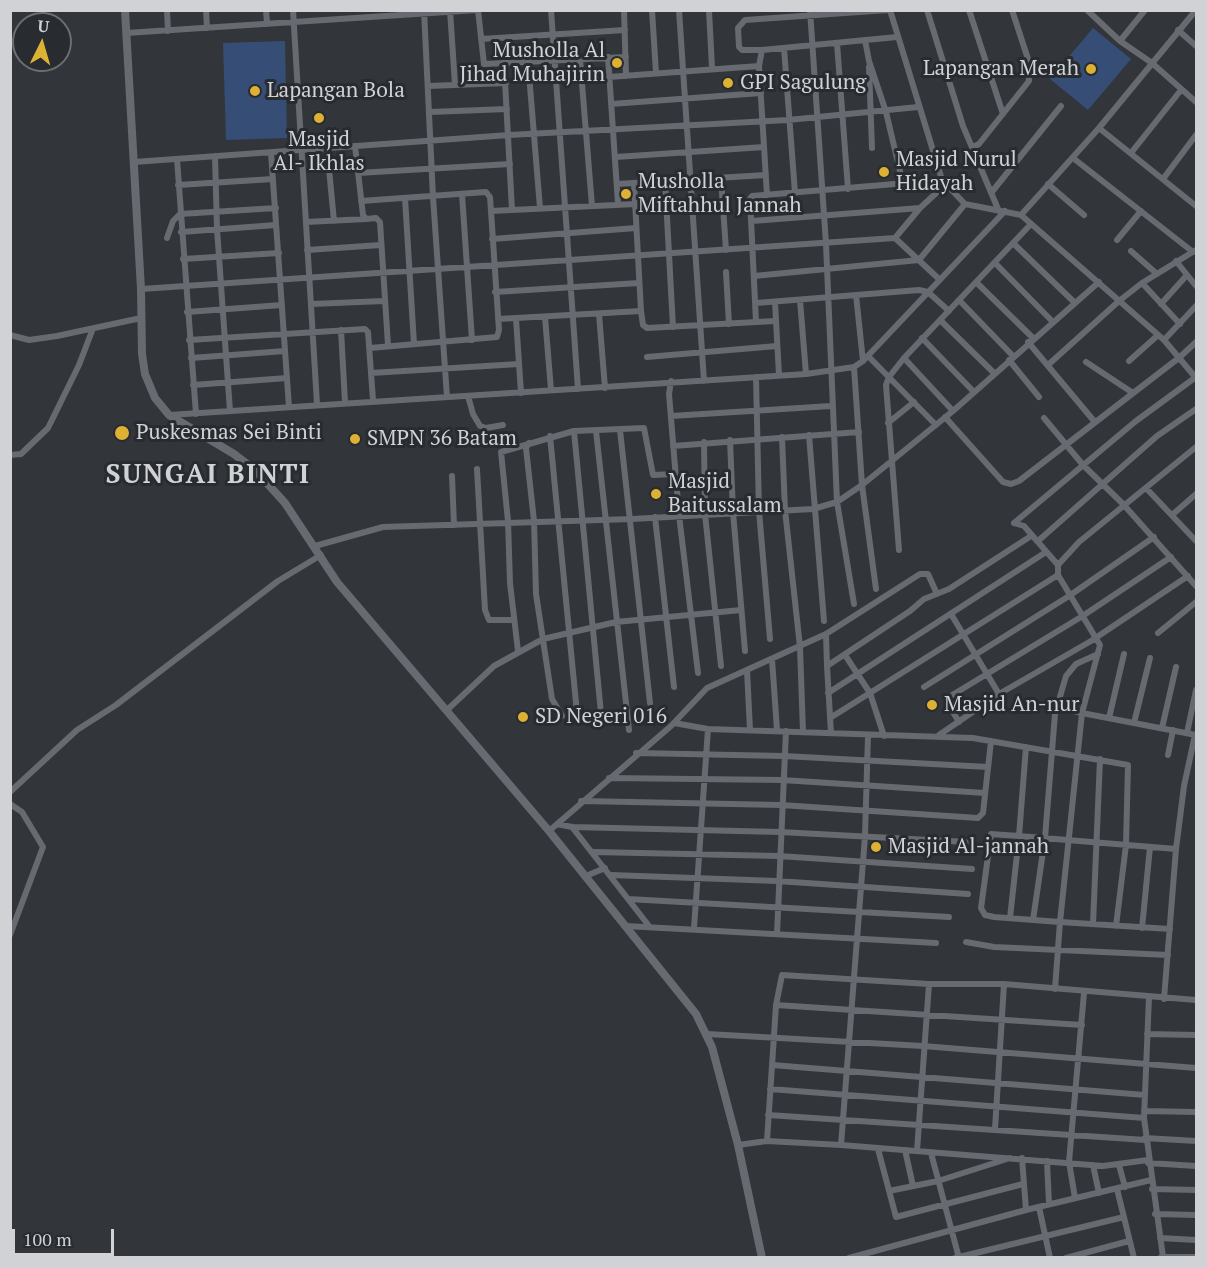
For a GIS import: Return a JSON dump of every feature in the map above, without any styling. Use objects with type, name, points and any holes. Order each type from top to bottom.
[{"type":"street","points":[[125,10],[145,374],[155,398],[169,415],[234,454],[256,471],[285,503],[337,582],[549,831],[690,1006],[707,1034],[738,1145],[762,1257]]},
{"type":"street","points":[[167,10],[168,31]]},
{"type":"street","points":[[206,10],[207,28]]},
{"type":"street","points":[[266,10],[267,24]]},
{"type":"street","points":[[293,10],[317,404]]},
{"type":"street","points":[[370,10],[371,19]]},
{"type":"street","points":[[126,33],[371,19],[396,14],[478,10],[484,64],[626,57]]},
{"type":"street","points":[[551,10],[567,260],[579,389]]},
{"type":"street","points":[[624,10],[626,76]]},
{"type":"street","points":[[652,10],[656,73]]},
{"type":"street","points":[[679,10],[704,381]]},
{"type":"street","points":[[709,10],[712,68]]},
{"type":"street","points":[[897,37],[742,50],[739,47],[739,24],[745,20],[889,10],[918,107],[944,182],[965,204],[1021,215],[1164,340],[1196,378],[1083,465],[1014,523],[1024,526],[1058,565]]},
{"type":"street","points":[[927,10],[963,126],[998,209]]},
{"type":"street","points":[[969,10],[1003,114]]},
{"type":"street","points":[[972,147],[979,144],[1029,81],[1028,58],[1012,10]]},
{"type":"street","points":[[1120,41],[1145,10]]},
{"type":"street","points":[[1021,215],[1099,128],[1196,10]]},
{"type":"street","points":[[451,11],[455,85]]},
{"type":"street","points":[[1090,12],[1120,41],[1152,63],[1197,102]]},
{"type":"street","points":[[424,13],[437,270],[447,397]]},
{"type":"street","points":[[811,14],[829,297],[832,433],[837,502],[854,604]]},
{"type":"street","points":[[482,39],[625,30]]},
{"type":"street","points":[[1178,30],[1197,46]]},
{"type":"street","points":[[865,40],[869,61],[886,112],[903,184]]},
{"type":"street","points":[[837,43],[848,189]]},
{"type":"street","points":[[784,48],[795,194]]},
{"type":"street","points":[[762,50],[759,66],[767,195]]},
{"type":"street","points":[[608,57],[618,204]]},
{"type":"street","points":[[580,59],[592,206]]},
{"type":"street","points":[[869,61],[868,114],[872,148]]},
{"type":"street","points":[[528,62],[540,208]]},
{"type":"street","points":[[504,63],[512,210]]},
{"type":"street","points":[[609,76],[759,66]]},
{"type":"street","points":[[428,86],[506,82]]},
{"type":"street","points":[[1131,153],[1181,90]]},
{"type":"street","points":[[611,104],[761,93]]},
{"type":"street","points":[[991,193],[1061,106]]},
{"type":"street","points":[[134,162],[509,135],[788,120],[868,114],[918,107]]},
{"type":"street","points":[[430,112],[507,109]]},
{"type":"street","points":[[1099,128],[1197,206]]},
{"type":"street","points":[[1163,179],[1197,135]]},
{"type":"street","points":[[355,146],[361,201],[366,219]]},
{"type":"street","points":[[616,157],[764,147]]},
{"type":"street","points":[[327,148],[334,221]]},
{"type":"street","points":[[271,153],[289,407]]},
{"type":"street","points":[[215,156],[217,229],[230,411]]},
{"type":"street","points":[[1048,365],[1142,283],[1195,251],[1073,158]]},
{"type":"street","points":[[177,159],[184,286],[196,414]]},
{"type":"street","points":[[358,173],[510,164]]},
{"type":"street","points":[[617,184],[766,175]]},
{"type":"street","points":[[721,178],[726,250]]},
{"type":"street","points":[[178,185],[273,179]]},
{"type":"street","points":[[665,181],[673,327]]},
{"type":"street","points":[[141,289],[895,238],[944,182]]},
{"type":"street","points":[[756,322],[750,199],[752,196],[944,182]]},
{"type":"street","points":[[634,183],[640,311],[643,326],[647,328],[700,326],[775,321]]},
{"type":"street","points":[[1048,184],[1084,215]]},
{"type":"street","points":[[361,201],[486,192],[490,197],[498,319],[496,337],[370,348]]},
{"type":"street","points":[[462,194],[472,340]]},
{"type":"street","points":[[405,198],[414,344]]},
{"type":"street","points":[[491,211],[636,204]]},
{"type":"street","points":[[754,276],[918,260],[965,204]]},
{"type":"street","points":[[167,238],[173,221],[180,214],[276,208]]},
{"type":"street","points":[[752,221],[920,208]]},
{"type":"street","points":[[169,415],[373,400],[605,388],[671,381],[806,374],[854,367],[868,356],[1005,211]]},
{"type":"street","points":[[1117,240],[1141,211]]},
{"type":"street","points":[[306,222],[376,218],[380,222],[388,345]]},
{"type":"street","points":[[898,550],[886,385],[889,377],[922,338],[1031,224]]},
{"type":"street","points":[[181,232],[276,225]]},
{"type":"street","points":[[492,239],[636,228]]},
{"type":"street","points":[[895,238],[940,280]]},
{"type":"street","points":[[1013,243],[1074,302]]},
{"type":"street","points":[[307,250],[381,245]]},
{"type":"street","points":[[1131,251],[1157,274]]},
{"type":"street","points":[[183,259],[279,253]]},
{"type":"street","points":[[1176,261],[1197,286]]},
{"type":"street","points":[[994,262],[1053,322]]},
{"type":"street","points":[[726,272],[729,324]]},
{"type":"street","points":[[1161,304],[1187,275]]},
{"type":"street","points":[[976,282],[1031,340],[1048,365],[1094,421]]},
{"type":"street","points":[[315,546],[382,527],[508,521],[632,519],[813,508],[837,502],[862,485],[953,411],[1099,282]]},
{"type":"street","points":[[495,292],[639,283]]},
{"type":"street","points":[[1142,283],[1180,324]]},
{"type":"street","points":[[756,303],[919,290],[928,292],[949,311]]},
{"type":"street","points":[[856,295],[862,361]]},
{"type":"street","points":[[800,300],[806,374]]},
{"type":"street","points":[[959,300],[1011,358],[1039,397]]},
{"type":"street","points":[[311,304],[384,301]]},
{"type":"street","points":[[775,302],[779,375]]},
{"type":"street","points":[[187,312],[282,305]]},
{"type":"street","points":[[1164,340],[1197,306]]},
{"type":"street","points":[[498,319],[640,311]]},
{"type":"street","points":[[599,314],[605,388]]},
{"type":"street","points":[[545,317],[551,390]]},
{"type":"street","points":[[10,335],[29,339],[92,331],[141,318]]},
{"type":"street","points":[[516,319],[521,393]]},
{"type":"street","points":[[940,320],[994,374]]},
{"type":"street","points":[[189,340],[365,329],[368,332],[370,348],[373,400]]},
{"type":"street","points":[[341,330],[345,402]]},
{"type":"street","points":[[10,454],[21,454],[48,428],[79,365],[92,331]]},
{"type":"street","points":[[1129,361],[1157,336]]},
{"type":"street","points":[[922,338],[973,391]]},
{"type":"street","points":[[945,417],[1003,482],[1019,481],[1197,342]]},
{"type":"street","points":[[647,357],[777,346]]},
{"type":"street","points":[[191,358],[285,351]]},
{"type":"street","points":[[868,356],[936,425]]},
{"type":"street","points":[[904,358],[953,411]]},
{"type":"street","points":[[1086,362],[1133,393]]},
{"type":"street","points":[[371,373],[519,364]]},
{"type":"street","points":[[854,367],[862,485],[876,589]]},
{"type":"street","points":[[756,377],[759,511],[770,639]]},
{"type":"street","points":[[193,385],[287,378]]},
{"type":"street","points":[[671,381],[671,416],[678,515],[698,673]]},
{"type":"street","points":[[468,396],[473,414],[480,426],[486,428],[503,425]]},
{"type":"street","points":[[888,423],[914,402]]},
{"type":"street","points":[[671,416],[831,406]]},
{"type":"street","points":[[1038,540],[1157,436],[1197,409]]},
{"type":"street","points":[[1044,418],[1083,465],[1123,504],[1197,586]]},
{"type":"street","points":[[518,651],[508,521],[500,457],[504,450],[574,431],[644,428],[654,475],[675,474]]},
{"type":"street","points":[[620,430],[632,519],[650,703]]},
{"type":"street","points":[[574,431],[602,724]]},
{"type":"street","points":[[597,431],[629,730]]},
{"type":"street","points":[[674,446],[782,436],[859,432]]},
{"type":"street","points":[[809,435],[813,508],[824,621]]},
{"type":"street","points":[[550,436],[567,631],[577,713]]},
{"type":"street","points":[[782,436],[785,510],[800,647],[803,732]]},
{"type":"street","points":[[730,440],[733,512],[745,651]]},
{"type":"street","points":[[704,442],[705,514],[721,666]]},
{"type":"street","points":[[529,443],[526,448],[534,521],[536,594],[552,699],[562,716]]},
{"type":"street","points":[[1055,989],[1082,713],[1100,645],[1069,596],[1058,575],[1058,565],[1079,542],[1123,504],[1197,447]]},
{"type":"street","points":[[477,469],[483,603],[487,617],[494,622],[514,620]]},
{"type":"street","points":[[452,476],[454,525]]},
{"type":"street","points":[[1146,488],[1195,536]]},
{"type":"street","points":[[1172,515],[1197,494]]},
{"type":"street","points":[[655,517],[674,687]]},
{"type":"street","points":[[826,666],[846,655],[924,599],[949,589],[1031,536]]},
{"type":"street","points":[[924,687],[1069,596],[1154,537]]},
{"type":"street","points":[[828,693],[1046,552]]},
{"type":"street","points":[[10,792],[77,730],[116,705],[278,581],[321,555]]},
{"type":"street","points":[[959,722],[948,704],[949,697],[1081,617],[1171,557]]},
{"type":"street","points":[[549,831],[580,801],[674,723],[707,688],[826,634],[920,574],[928,574],[937,594]]},
{"type":"street","points":[[830,718],[1058,575]]},
{"type":"street","points":[[939,735],[999,694],[1096,637],[1188,576]]},
{"type":"street","points":[[1158,633],[1197,602]]},
{"type":"street","points":[[447,710],[495,666],[543,639],[567,631],[616,622],[741,610]]},
{"type":"street","points":[[951,614],[999,694]]},
{"type":"street","points":[[826,634],[831,733]]},
{"type":"street","points":[[1033,920],[1045,838],[1055,714],[1066,676],[1076,664],[1098,654]]},
{"type":"street","points":[[1109,718],[1124,654]]},
{"type":"street","points":[[846,655],[870,693],[884,736]]},
{"type":"street","points":[[772,658],[777,730]]},
{"type":"street","points":[[1134,723],[1150,658]]},
{"type":"street","points":[[1162,728],[1176,666]]},
{"type":"street","points":[[747,670],[750,730]]},
{"type":"street","points":[[1187,733],[1197,690]]},
{"type":"street","points":[[1058,707],[1196,735],[1184,786],[1176,849],[1164,999]]},
{"type":"street","points":[[674,723],[708,729],[777,730],[868,736],[939,735],[991,741],[1128,765],[1126,844],[1116,926]]},
{"type":"street","points":[[694,928],[708,729]]},
{"type":"street","points":[[1168,755],[1173,730]]},
{"type":"street","points":[[777,934],[777,881],[786,731]]},
{"type":"street","points":[[841,1145],[865,836],[868,736]]},
{"type":"street","points":[[580,801],[781,806],[978,818],[983,813],[991,741]]},
{"type":"street","points":[[1010,918],[1026,747]]},
{"type":"street","points":[[636,753],[784,756],[988,767]]},
{"type":"street","points":[[1093,924],[1100,759]]},
{"type":"street","points":[[609,778],[704,781],[782,780],[985,793]]},
{"type":"street","points":[[10,804],[22,812],[43,847],[10,935]]},
{"type":"street","points":[[557,824],[572,827],[780,832],[968,842]]},
{"type":"street","points":[[572,827],[594,852],[649,926]]},
{"type":"street","points":[[1170,929],[1010,918],[985,915],[981,908],[991,834],[1176,849]]},
{"type":"street","points":[[1142,928],[1150,847]]},
{"type":"street","points":[[594,852],[779,856],[972,869]]},
{"type":"street","points":[[586,876],[605,867]]},
{"type":"street","points":[[611,875],[777,881],[968,894]]},
{"type":"street","points":[[628,899],[777,905],[950,917]]},
{"type":"street","points":[[626,926],[936,943]]},
{"type":"street","points":[[966,942],[994,947],[1168,955]]},
{"type":"street","points":[[767,1141],[776,1005],[782,975],[929,984],[1004,984],[1084,993],[1197,1000]]},
{"type":"street","points":[[916,1151],[929,984]]},
{"type":"street","points":[[995,1129],[1004,984]]},
{"type":"street","points":[[1076,1198],[1069,1162],[1084,993]]},
{"type":"street","points":[[1149,998],[1145,1139],[1162,1257],[1197,1257]]},
{"type":"street","points":[[776,1005],[1082,1025]]},
{"type":"street","points":[[707,1034],[775,1036],[850,1044],[924,1046],[1197,1068]]},
{"type":"street","points":[[1147,1034],[1197,1035]]},
{"type":"street","points":[[772,1065],[1145,1095]]},
{"type":"street","points":[[770,1089],[1074,1114],[1144,1115],[1197,1112]]},
{"type":"street","points":[[768,1115],[1197,1141]]},
{"type":"street","points":[[738,1145],[767,1141],[1013,1157],[1093,1165],[1119,1165],[1148,1161],[1197,1166]]},
{"type":"street","points":[[878,1149],[896,1216],[1023,1184]]},
{"type":"street","points":[[905,1150],[913,1186]]},
{"type":"street","points":[[931,1153],[953,1230],[958,1257],[1124,1217]]},
{"type":"street","points":[[889,1191],[938,1181],[1013,1157]]},
{"type":"street","points":[[1022,1158],[1026,1210]]},
{"type":"street","points":[[1047,1161],[1050,1204]]},
{"type":"street","points":[[1093,1165],[1099,1193]]},
{"type":"street","points":[[1119,1165],[1124,1217],[1134,1257]]},
{"type":"street","points":[[849,1257],[869,1255],[1026,1210],[1151,1180]]},
{"type":"street","points":[[1152,1189],[1197,1190]]},
{"type":"street","points":[[1039,1207],[1050,1257]]},
{"type":"street","points":[[1155,1214],[1197,1215]]},
{"type":"street","points":[[1160,1238],[1197,1240]]},
{"type":"street","points":[[1066,1257],[1130,1241]]},
{"type":"shaded area","name":"Lapangan Merah","points":[[1093,28],[1131,59],[1088,110],[1050,79]]},
{"type":"shaded area","name":"Lapangan Bola","points":[[285,41],[287,138],[226,140],[223,43]]},
{"type":"place","name":"Musholla Al Jihad Muhajirin","points":[[617,63]]},
{"type":"place","name":"Lapangan Merah","points":[[1091,69]]},
{"type":"place","name":"GPI Sagulung","points":[[728,83]]},
{"type":"place","name":"Lapangan Bola","points":[[255,91]]},
{"type":"place","name":"Masjid Al- Ikhlas","points":[[319,118]]},
{"type":"place","name":"Masjid Nurul Hidayah","points":[[884,172]]},
{"type":"place","name":"Musholla Miftahhul Jannah","points":[[626,194]]},
{"type":"place","name":"Puskesmas Sei Binti","points":[[122,433]]},
{"type":"place","name":"SMPN 36 Batam","points":[[355,439]]},
{"type":"place","name":"Masjid Baitussalam","points":[[656,494]]},
{"type":"place","name":"Masjid An-nur","points":[[932,705]]},
{"type":"place","name":"SD Negeri 016","points":[[523,717]]},
{"type":"place","name":"Masjid Al-jannah","points":[[876,847]]},
{"type":"district","name":"SUNGAI BINTI","points":[[208,475]]}]
